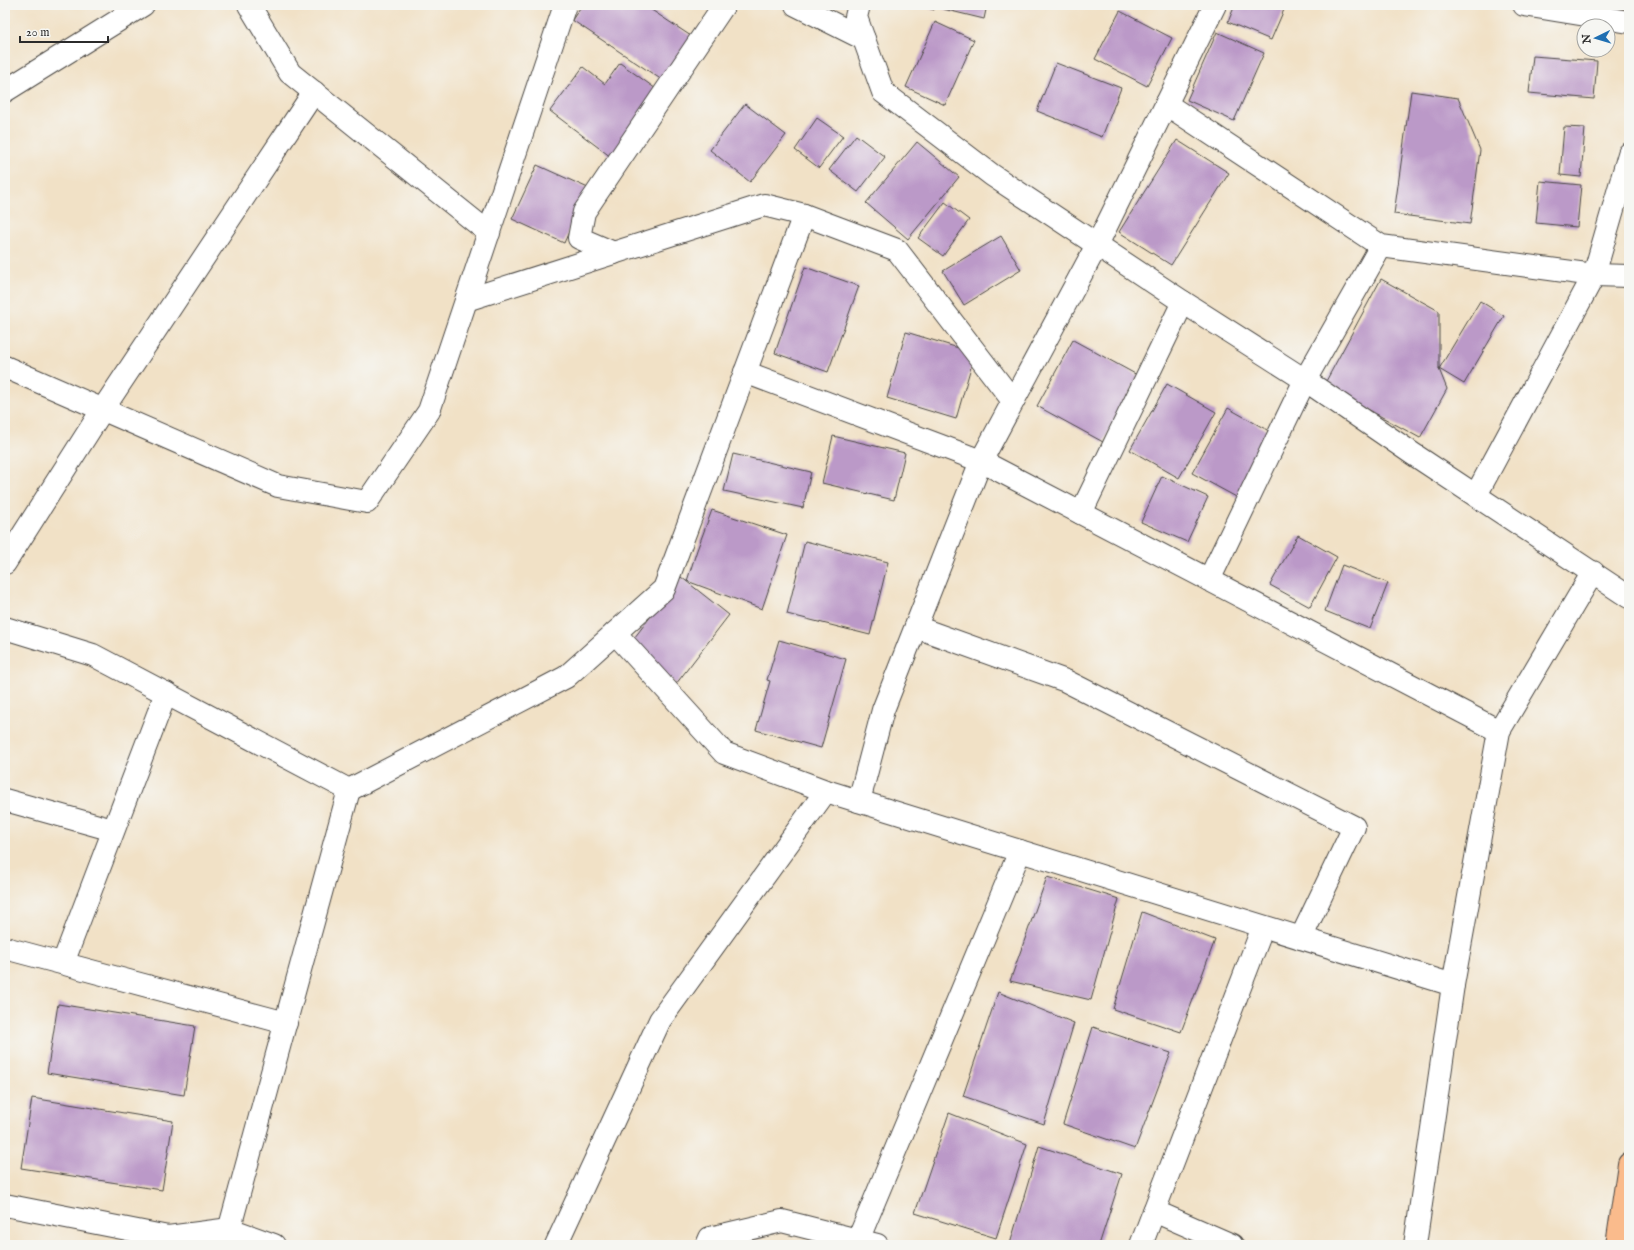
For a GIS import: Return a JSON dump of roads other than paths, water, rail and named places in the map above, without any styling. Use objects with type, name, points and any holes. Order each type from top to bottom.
[{"type":"highway","points":[[1617,1245],[1629,1164]]},
{"type":"street","points":[[5,92],[143,5]]},
{"type":"street","points":[[249,5],[290,73],[489,233]]},
{"type":"street","points":[[5,367],[278,486],[367,502],[429,411],[565,5]]},
{"type":"street","points":[[614,253],[579,238],[584,212],[724,5]]},
{"type":"street","points":[[796,5],[864,39]]},
{"type":"street","points":[[859,5],[856,17],[883,92],[992,175],[1183,302],[1305,380],[1629,597]]},
{"type":"street","points":[[858,801],[883,710],[981,461],[1097,245],[1215,5]]},
{"type":"street","points":[[1524,5],[1629,22]]},
{"type":"street","points":[[5,563],[103,409],[314,92]]},
{"type":"street","points":[[1166,104],[1381,246],[1594,275],[1629,276]]},
{"type":"street","points":[[1476,495],[1594,275],[1629,154]]},
{"type":"street","points":[[466,300],[764,205],[804,215],[897,250],[1013,401]]},
{"type":"street","points":[[227,1237],[349,790],[566,677],[664,589],[804,215]]},
{"type":"street","points":[[1209,580],[1305,380],[1381,246]]},
{"type":"street","points":[[1081,513],[1183,302]]},
{"type":"street","points":[[745,372],[981,461],[1499,731]]},
{"type":"street","points":[[1415,1245],[1453,985],[1499,731],[1593,572]]},
{"type":"street","points":[[916,627],[1066,681],[1354,827],[1301,938]]},
{"type":"street","points":[[5,628],[93,655],[349,790]]},
{"type":"street","points":[[615,633],[724,753],[826,791],[1453,985]]},
{"type":"street","points":[[63,963],[166,694]]},
{"type":"street","points":[[556,1245],[660,1020],[826,791]]},
{"type":"street","points":[[5,800],[114,830]]},
{"type":"street","points":[[707,1245],[710,1238],[782,1221],[864,1243],[1020,851]]},
{"type":"street","points":[[1141,1245],[1264,927]]},
{"type":"street","points":[[5,948],[286,1023]]},
{"type":"street","points":[[5,1205],[168,1237],[227,1237],[274,1245]]},
{"type":"street","points":[[1154,1211],[1232,1245]]}]
